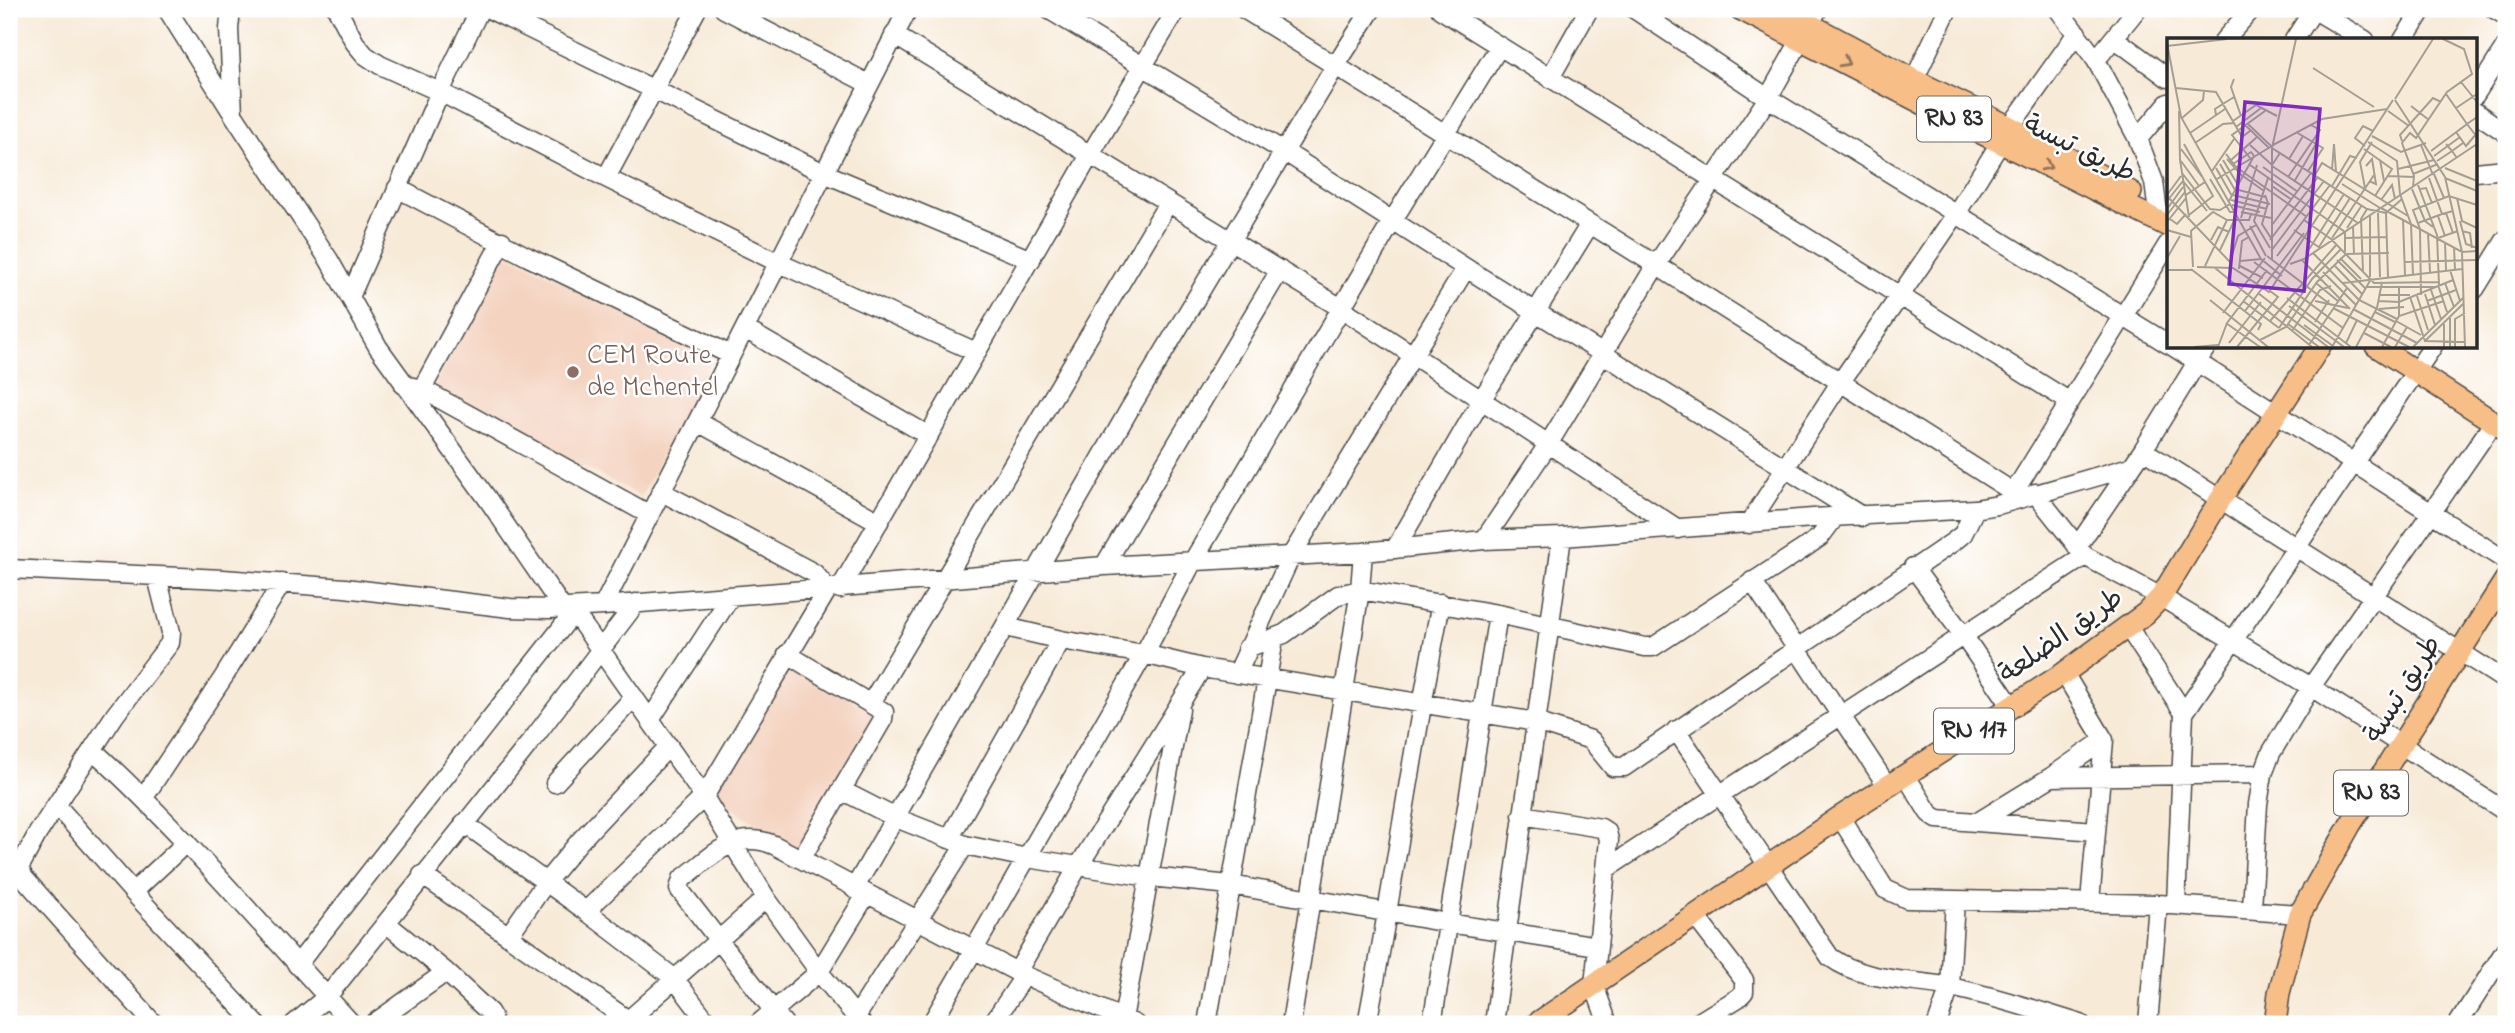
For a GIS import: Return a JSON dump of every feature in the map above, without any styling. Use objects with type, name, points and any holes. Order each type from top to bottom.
[{"type":"main road","name":"طريق تبسة","points":[[1740,9],[1810,24],[2006,135],[2163,217]]},
{"type":"main road","name":"طريق تبسة","points":[[1781,9],[1914,79],[2006,135]]},
{"type":"main road","name":"طريق الضلعة","points":[[1535,1024],[1840,817],[2064,673],[2128,627],[2161,597],[2319,348]]},
{"type":"main road","points":[[2379,348],[2500,426]]},
{"type":"main road","name":"طريق تبسة","points":[[2275,1024],[2279,993],[2300,914],[2350,825],[2506,579]]},
{"type":"street","points":[[167,9],[329,260],[378,347],[413,387],[487,498],[602,649],[733,841],[766,898],[819,972],[859,1021],[918,921],[1060,640]]},
{"type":"street","points":[[231,9],[229,29],[233,114]]},
{"type":"street","points":[[337,9],[355,43],[365,55],[380,65],[440,92],[779,263],[976,352]]},
{"type":"street","points":[[350,297],[440,92],[481,9]]},
{"type":"street","points":[[489,9],[824,173],[1031,260]]},
{"type":"street","points":[[606,178],[697,9]]},
{"type":"street","points":[[724,9],[869,84]]},
{"type":"street","points":[[603,606],[908,9]]},
{"type":"street","points":[[1048,9],[1285,152],[1863,517]]},
{"type":"street","points":[[586,911],[704,797],[787,654],[879,522],[1177,9]]},
{"type":"street","points":[[1244,9],[1656,265],[1840,383],[2023,494],[2081,551],[2311,687],[2506,812]]},
{"type":"street","points":[[758,1024],[819,972],[896,818],[1035,572],[1129,410],[1372,9]]},
{"type":"street","points":[[1440,9],[1899,298],[2070,402]]},
{"type":"street","points":[[1550,78],[1588,9]]},
{"type":"street","points":[[1634,9],[1768,98],[2167,343]]},
{"type":"street","points":[[1914,79],[1948,9]]},
{"type":"street","points":[[2058,9],[2096,60],[2138,139],[2151,171],[2163,217]]},
{"type":"street","points":[[2096,60],[2137,9]]},
{"type":"street","points":[[2226,38],[2252,9]]},
{"type":"street","points":[[2295,38],[2313,9],[2362,38]]},
{"type":"street","points":[[2404,38],[2423,9]]},
{"type":"street","points":[[2494,9],[2506,16]]},
{"type":"street","points":[[1484,540],[1549,443],[1656,265],[1768,98],[1810,24]]},
{"type":"street","points":[[1749,524],[1840,383],[2077,33]]},
{"type":"street","points":[[894,35],[1341,307],[1678,529]]},
{"type":"street","points":[[2114,38],[2167,77]]},
{"type":"street","points":[[2476,94],[2506,46]]},
{"type":"street","points":[[931,1024],[1144,654],[1193,561],[1341,307],[1499,47]]},
{"type":"street","points":[[2138,139],[2167,104]]},
{"type":"street","points":[[2476,113],[2506,133]]},
{"type":"street","points":[[2476,172],[2506,169]]},
{"type":"street","points":[[397,188],[528,257],[732,355]]},
{"type":"street","points":[[871,703],[1168,203]]},
{"type":"street","points":[[1395,549],[1482,399],[1590,224]]},
{"type":"street","points":[[413,387],[502,241]]},
{"type":"street","points":[[2023,494],[2070,402],[2167,246]]},
{"type":"street","points":[[2476,283],[2503,250]]},
{"type":"street","points":[[1237,674],[1291,556],[1466,268]]},
{"type":"street","points":[[1104,566],[1280,270]]},
{"type":"street","points":[[745,329],[929,436]]},
{"type":"street","points":[[2175,348],[2506,561]]},
{"type":"street","points":[[1605,869],[1720,797],[1964,635],[2081,551],[2130,467],[2206,348]]},
{"type":"street","points":[[2176,905],[2184,713],[2431,348]]},
{"type":"street","points":[[413,387],[650,515]]},
{"type":"street","points":[[698,422],[879,522]]},
{"type":"street","points":[[2252,909],[2258,804],[2263,774],[2271,753],[2311,687],[2430,513],[2500,426]]},
{"type":"street","points":[[2143,450],[2506,681]]},
{"type":"street","points":[[9,569],[282,583],[345,588],[475,605],[570,609],[1104,566],[1363,552],[1484,540],[1975,509],[1998,505],[2023,494],[2130,467]]},
{"type":"street","points":[[662,492],[814,573],[834,589]]},
{"type":"street","points":[[1006,626],[1060,640],[1144,654],[1202,668],[1536,722],[1591,740],[1613,766],[1618,768],[1624,767],[1963,534],[1975,509]]},
{"type":"street","points":[[1247,648],[1274,639],[1338,595],[1360,590],[1441,603],[1653,647],[1820,537],[1836,517]]},
{"type":"street","points":[[1494,1024],[1562,537]]},
{"type":"street","points":[[1291,1024],[1360,590],[1363,552]]},
{"type":"street","points":[[1913,567],[1964,635],[2012,707]]},
{"type":"street","points":[[154,1024],[20,871],[21,863],[115,715],[171,638],[157,577]]},
{"type":"street","points":[[1752,581],[1888,787]]},
{"type":"street","points":[[144,797],[282,583]]},
{"type":"street","points":[[650,720],[731,596]]},
{"type":"street","points":[[294,1024],[327,997],[536,735],[636,603]]},
{"type":"street","points":[[1367,1024],[1389,912],[1421,704],[1441,603]]},
{"type":"street","points":[[297,965],[570,609]]},
{"type":"street","points":[[1432,1024],[1497,614]]},
{"type":"street","points":[[2128,627],[2184,713]]},
{"type":"street","points":[[1207,1024],[1274,639]]},
{"type":"street","points":[[787,654],[871,703],[882,710],[884,715],[801,859]]},
{"type":"street","points":[[992,1024],[1078,867],[1202,668]]},
{"type":"street","points":[[2064,673],[2104,740],[2090,902]]},
{"type":"street","points":[[555,783],[634,697]]},
{"type":"street","points":[[784,1024],[683,896],[680,884],[682,879],[733,841],[762,840],[1021,973],[1129,1021],[1149,877],[1182,698]]},
{"type":"street","points":[[1676,730],[1830,957],[1840,964],[1897,980],[1950,986],[2081,1024]]},
{"type":"street","points":[[1978,822],[2051,777],[2104,740]]},
{"type":"street","points":[[509,935],[546,882],[614,803],[669,746]]},
{"type":"street","points":[[94,751],[187,842],[352,1024]]},
{"type":"street","points":[[2051,777],[2263,774]]},
{"type":"street","points":[[1906,776],[1932,818],[2096,831]]},
{"type":"street","points":[[841,790],[896,818],[957,842],[1027,858],[1149,877],[1231,886],[1598,946]]},
{"type":"street","points":[[57,806],[256,1024]]},
{"type":"street","points":[[1522,815],[1601,828],[1607,832],[1609,839],[1594,985],[1608,1024]]},
{"type":"street","points":[[1840,817],[1885,889],[1907,900],[2158,904],[2300,914]]},
{"type":"street","points":[[464,822],[674,978],[709,1024]]},
{"type":"street","points":[[133,892],[187,842]]},
{"type":"street","points":[[422,875],[509,935],[626,1022],[766,898]]},
{"type":"street","points":[[1937,1024],[1950,986],[1955,900]]},
{"type":"street","points":[[2148,1024],[2158,904]]},
{"type":"street","points":[[1695,916],[1744,980],[1744,992],[1738,998],[1696,1024]]},
{"type":"street","points":[[386,923],[446,972],[489,1012],[492,1017],[489,1024]]},
{"type":"street","points":[[2458,1024],[2506,949]]},
{"type":"street","points":[[373,1024],[446,972]]},
{"type":"shaded area","name":"CEM Route de Mchentel","points":[[504,252],[714,356],[641,497],[433,388]]},
{"type":"shaded area","points":[[791,662],[877,715],[796,853],[713,794]]},
{"type":"place","name":"CEM Route de Mchentel","points":[[573,372]]}]
